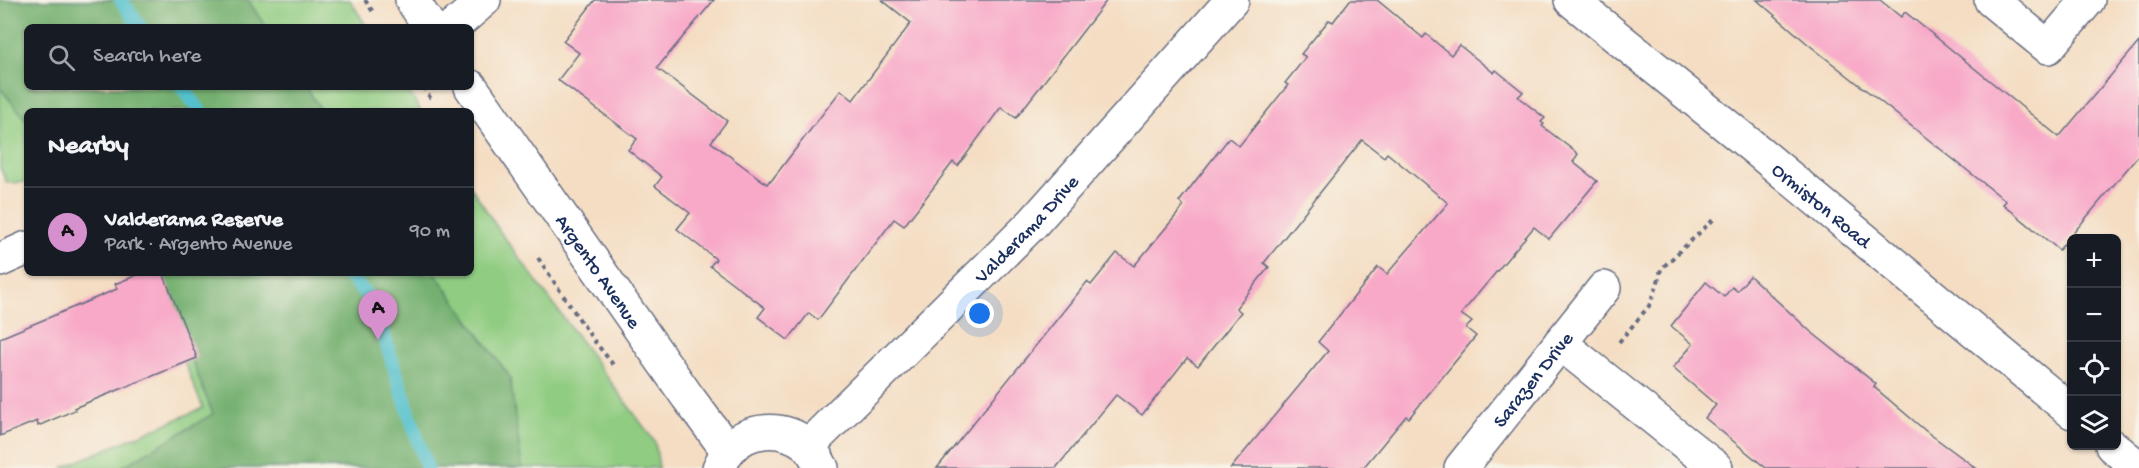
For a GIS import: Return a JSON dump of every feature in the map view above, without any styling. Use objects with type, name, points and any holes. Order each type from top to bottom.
[{"type":"street","points":[[412,0],[428,24]]},
{"type":"street","points":[[456,24],[484,0]]},
{"type":"street","name":"Valderama Drive","points":[[815,457],[1033,223],[1232,0]]},
{"type":"street","name":"Ormiston Road","points":[[1571,0],[1753,147],[2067,408]]},
{"type":"street","points":[[1991,0],[2048,47],[2088,0]]},
{"type":"street","name":"Argento Avenue","points":[[473,90],[687,396],[724,460]]},
{"type":"street","points":[[0,260],[24,249]]},
{"type":"street","name":"Sarazen Drive","points":[[1461,468],[1604,288]]},
{"type":"street","points":[[1560,343],[1716,468]]},
{"type":"street","points":[[724,460],[741,439],[758,433],[776,431],[793,436],[815,457]]},
{"type":"street","points":[[2117,450],[2139,468]]},
{"type":"path","points":[[1618,344],[1648,306],[1657,286],[1661,269],[1713,219]]},
{"type":"green space","points":[[0,0],[350,0],[365,24],[24,24],[24,90],[408,90],[419,108],[24,108],[24,182],[7,183],[0,168]]},
{"type":"green space","points":[[0,0],[248,0],[264,24],[24,24],[24,90],[308,90],[320,108],[24,108],[24,117],[0,88]]},
{"type":"green space","points":[[474,192],[501,233],[655,442],[659,468],[62,468],[203,408],[149,276],[474,276]]},
{"type":"green space","points":[[158,276],[437,276],[510,377],[522,468],[120,468],[213,414]]},
{"type":"building","points":[[595,0],[714,0],[657,68],[727,121],[711,142],[767,184],[841,90],[853,100],[911,23],[882,0],[1107,0],[1016,118],[1001,107],[958,166],[953,162],[904,226],[894,219],[818,320],[809,313],[788,340],[758,317],[765,308],[710,266],[716,259],[677,229],[690,213],[655,186],[662,177],[628,150],[637,139],[558,80],[579,53],[563,41]]},
{"type":"building","points":[[1350,0],[1377,0],[1423,38],[1426,34],[1451,55],[1459,45],[1494,73],[1496,70],[1523,92],[1518,97],[1545,118],[1541,122],[1544,124],[1542,126],[1578,154],[1573,162],[1597,181],[1549,239],[1534,227],[1461,314],[1472,322],[1466,328],[1476,336],[1409,418],[1406,416],[1363,468],[1231,468],[1328,351],[1318,342],[1378,267],[1387,274],[1448,203],[1387,153],[1384,157],[1362,140],[1264,263],[1269,267],[1236,308],[1241,312],[1198,366],[1187,358],[1142,415],[1116,395],[1056,468],[937,468],[1087,282],[1091,285],[1117,253],[1134,266],[1184,206],[1179,202],[1229,138],[1239,146],[1288,85],[1285,83],[1306,57],[1301,54],[1329,20],[1333,22]]},
{"type":"building","points":[[1757,0],[1880,0],[1901,17],[1905,12],[2059,137],[2139,42],[2139,155],[2072,234],[2067,234],[2067,240],[2059,250],[2003,204],[2006,201],[1809,45]]},
{"type":"building","points":[[135,276],[164,276],[197,358],[74,408],[75,410],[38,426],[37,421],[0,436],[0,338],[117,289],[115,284]]},
{"type":"building","points":[[1750,276],[1810,331],[1876,384],[1874,387],[1927,432],[1976,468],[1766,468],[1705,418],[1716,405],[1673,368],[1693,344],[1671,326],[1706,282],[1724,297],[1732,287],[1737,291]]},
{"type":"waterway","points":[[121,0],[138,24]]},
{"type":"waterway","points":[[184,90],[198,108]]},
{"type":"waterway","points":[[349,276],[373,302],[427,468]]},
{"type":"place","name":"Valderama Reserve","points":[[378,340]]}]
